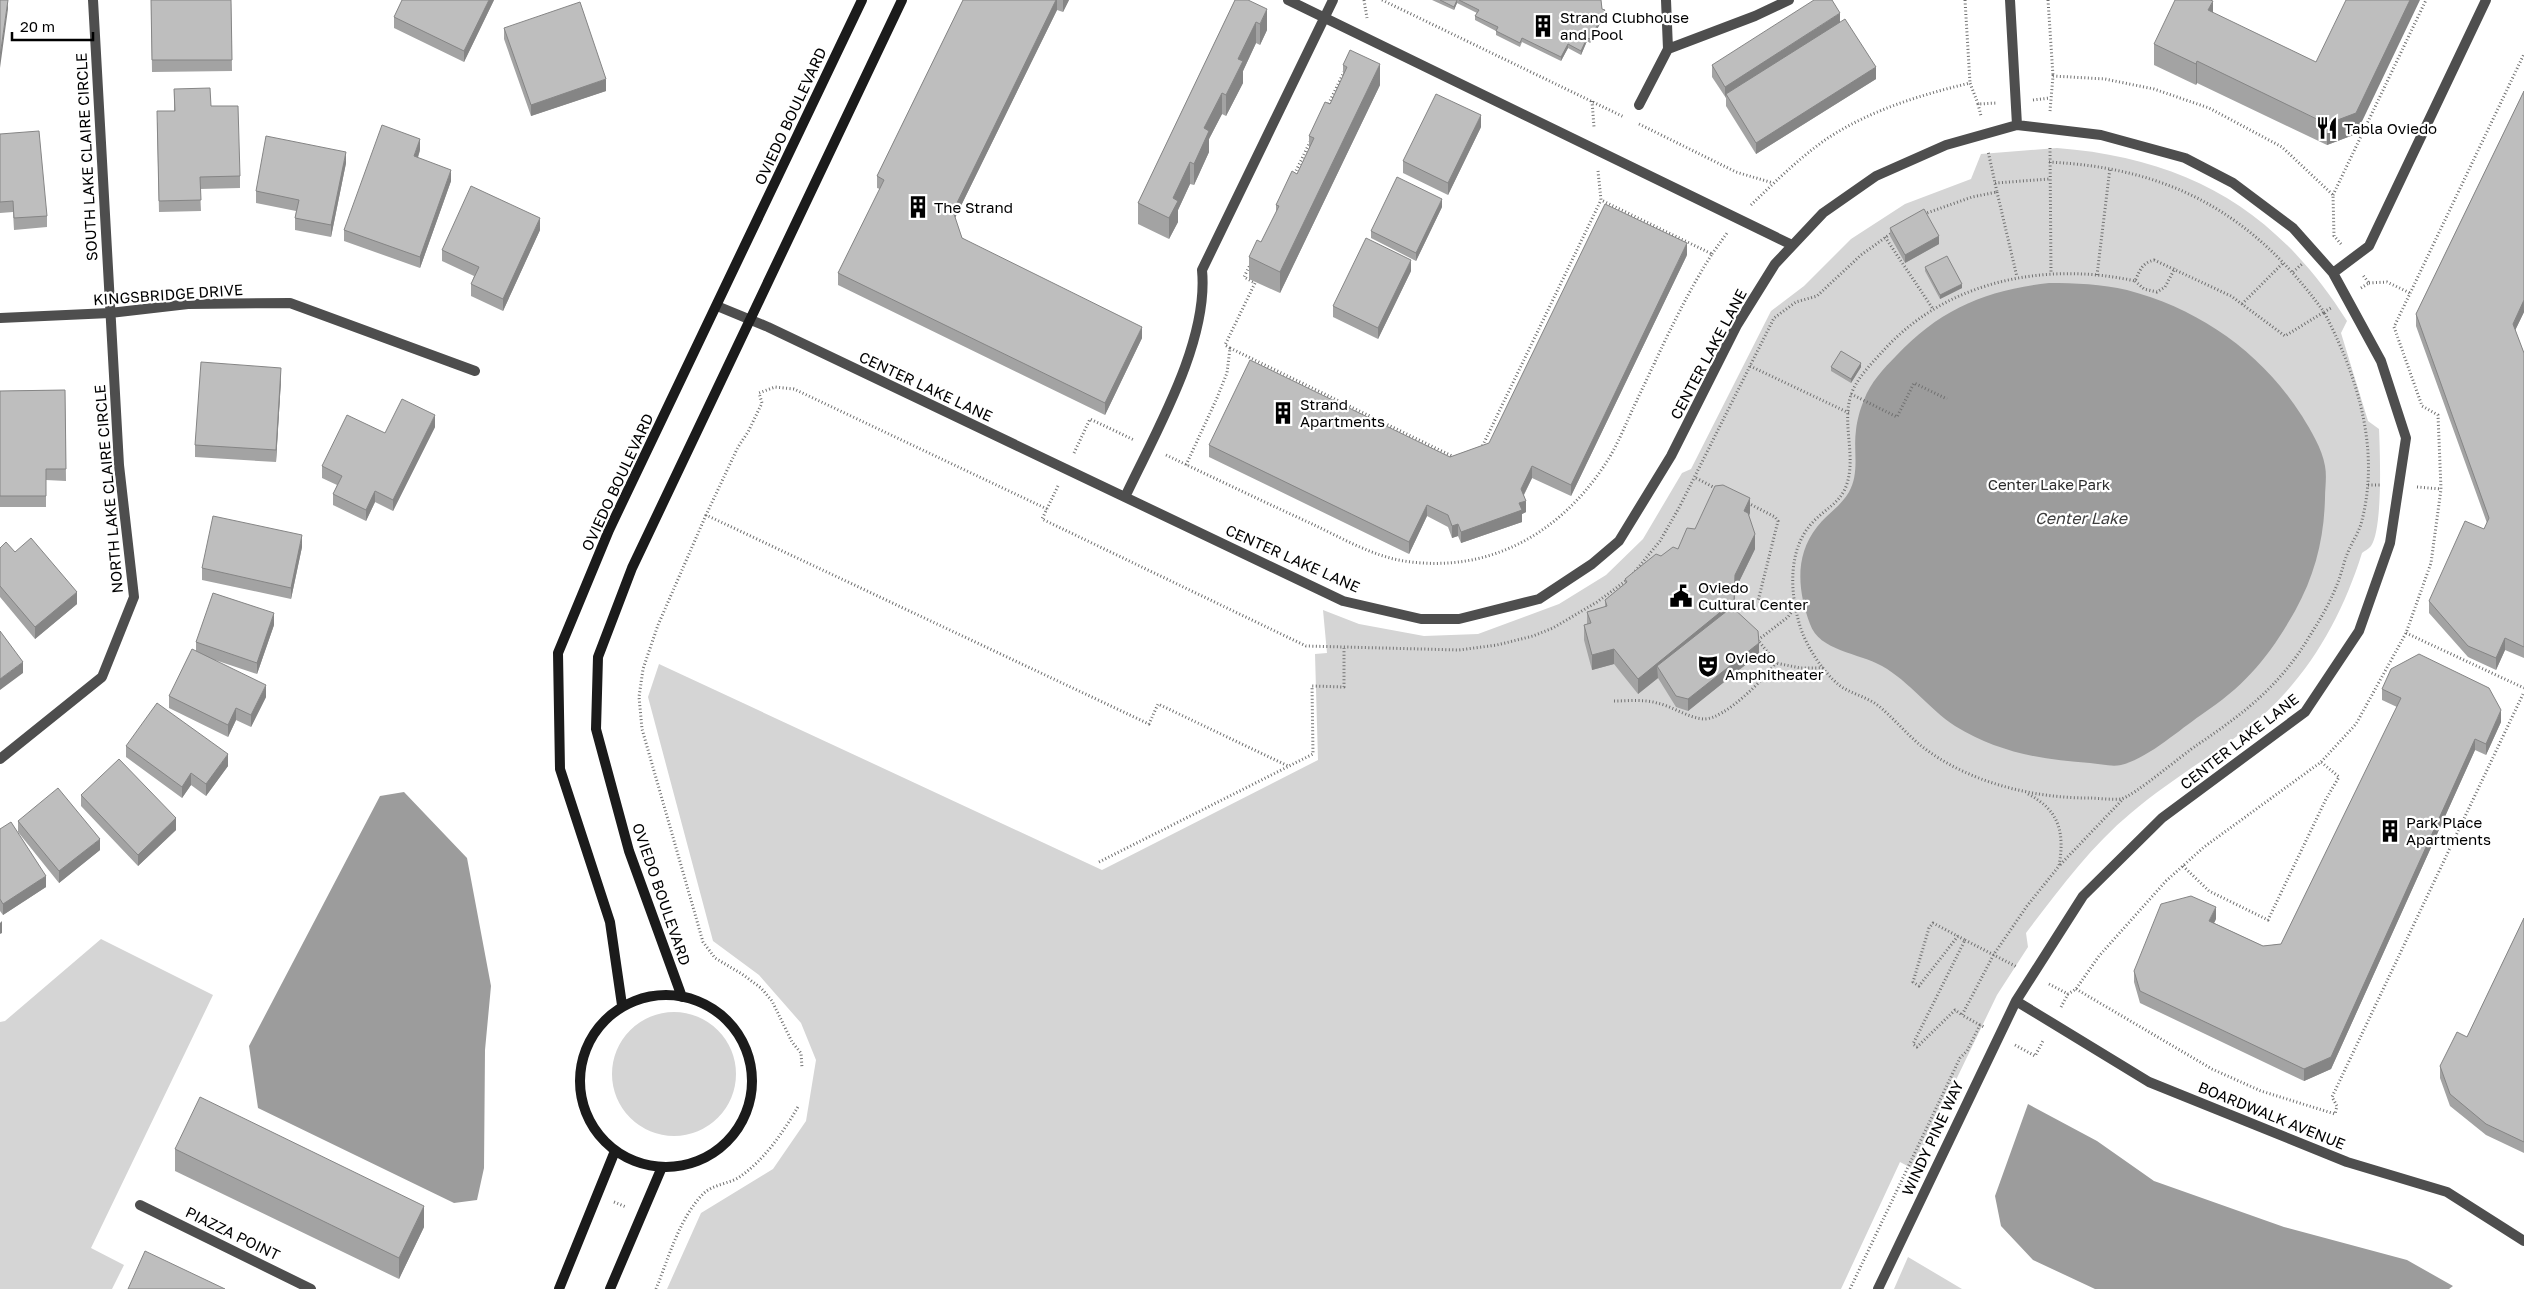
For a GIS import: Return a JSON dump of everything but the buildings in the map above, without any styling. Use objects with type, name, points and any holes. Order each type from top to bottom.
[{"type":"street","name":"SOUTH LAKE CLAIRE CIRCLE","points":[[93,0],[110,312]]},
{"type":"street","name":"OVIEDO BOULEVARD","points":[[622,1005],[610,922],[560,770],[558,653],[609,530],[862,0]]},
{"type":"street","name":"OVIEDO BOULEVARD","points":[[682,997],[628,851],[596,729],[598,657],[632,568],[902,0]]},
{"type":"street","points":[[1288,0],[1792,245]]},
{"type":"street","points":[[1125,497],[1176,388],[1193,341],[1204,292],[1202,270],[1333,0]]},
{"type":"street","points":[[1639,105],[1668,48],[1666,0]]},
{"type":"street","points":[[1668,48],[1755,16],[1788,0]]},
{"type":"street","points":[[2010,0],[2018,125]]},
{"type":"street","points":[[2333,273],[2369,246],[2486,0]]},
{"type":"street","name":"CENTER LAKE LANE","points":[[717,306],[768,327],[1343,601],[1421,619],[1460,619],[1538,599],[1592,564],[1619,541],[1671,456],[1737,324],[1775,264],[1823,213],[1876,176],[1946,145],[2018,125],[2101,135],[2185,158],[2233,183],[2292,228],[2333,273],[2381,361],[2406,438],[2390,543],[2359,631],[2305,712],[2162,818],[2083,896],[2016,1001]]},
{"type":"street","name":"KINGSBRIDGE DRIVE","points":[[0,318],[110,312],[188,304],[290,303],[475,371]]},
{"type":"street","name":"NORTH LAKE CLAIRE CIRCLE","points":[[0,759],[102,676],[134,597],[119,465],[110,312]]},
{"type":"street","points":[[657,994],[682,997],[693,998],[725,1016],[746,1046],[753,1082],[746,1117],[724,1146],[692,1164],[656,1168],[622,1156],[595,1132],[580,1099],[580,1062],[595,1029],[622,1005],[657,994]]},
{"type":"street","name":"BOARDWALK AVENUE","points":[[2016,1001],[2149,1082],[2348,1162],[2447,1192],[2524,1241]]},
{"type":"street","name":"WINDY PINE WAY","points":[[1878,1289],[1967,1099],[2016,1001]]},
{"type":"street","points":[[559,1289],[615,1150]]},
{"type":"street","points":[[610,1289],[662,1167]]},
{"type":"street","name":"PIAZZA POINT","points":[[140,1205],[311,1289]]},
{"type":"path","points":[[1360,35],[1368,16],[1364,0]]},
{"type":"path","points":[[1382,0],[1626,118]]},
{"type":"path","points":[[1965,0],[1970,83],[1978,104],[2050,98],[2053,76],[2048,0]]},
{"type":"path","points":[[2334,236],[2333,195],[2426,0]]},
{"type":"path","points":[[1958,936],[1919,986],[1913,982],[1929,928],[1933,923],[1994,954],[2068,994],[2076,989],[2099,956],[2129,919],[2183,866],[2204,847],[2321,762],[2356,724],[2406,633],[2431,562],[2441,489],[2438,415],[2422,406],[2394,327],[2524,54]]},
{"type":"path","points":[[1324,113],[1345,70]]},
{"type":"path","points":[[2053,76],[2113,80],[2154,89],[2209,108],[2282,147],[2333,195]]},
{"type":"path","points":[[1899,228],[1861,255],[1817,296],[1796,302],[1774,318],[1696,478],[1660,541],[1627,580],[1597,602],[1553,628],[1522,639],[1459,650],[1306,646],[1042,520],[1090,419],[1373,552],[1404,561],[1462,562],[1491,556],[1540,534],[1565,514],[1605,464],[1693,283],[1738,219],[1773,183],[1829,138],[1899,103],[1970,83]]},
{"type":"path","points":[[1480,450],[1600,200],[1592,101]]},
{"type":"path","points":[[1634,122],[1736,172],[1773,183]]},
{"type":"path","points":[[1291,182],[1312,139]]},
{"type":"path","points":[[1962,1014],[1994,954],[2027,906],[2059,866],[2123,798],[2246,711],[2269,690],[2306,642],[2337,585],[2347,554],[2360,527],[2366,498],[2368,451],[2365,426],[2351,372],[2324,312],[2284,262],[2251,233],[2213,206],[2158,181],[2110,168],[2049,162],[2051,273]]},
{"type":"path","points":[[2097,275],[2110,168]]},
{"type":"path","points":[[2017,277],[1995,183],[2049,179]]},
{"type":"path","points":[[1919,216],[1972,197],[1997,192]]},
{"type":"path","points":[[1600,200],[1712,254]]},
{"type":"path","points":[[1885,237],[1933,310]]},
{"type":"path","points":[[1253,260],[1244,278],[1255,283],[1225,345],[1456,458]]},
{"type":"path","points":[[2135,282],[2142,266],[2146,262],[2154,260],[2175,268],[2231,296],[2278,334],[2285,336],[2324,312]]},
{"type":"path","points":[[2242,304],[2284,262]]},
{"type":"path","points":[[2123,798],[2055,797],[2026,793],[1978,777],[1946,762],[1921,746],[1873,702],[1842,687],[1832,678],[1804,636],[1796,607],[1792,577],[1800,544],[1813,522],[1838,500],[1848,480],[1851,394],[1868,367],[1893,339],[1933,310],[1984,286],[2017,277],[2051,273],[2097,275],[2135,282],[2144,289],[2157,292],[2165,287],[2175,268]]},
{"type":"path","points":[[2369,283],[2387,282],[2410,293]]},
{"type":"path","points":[[1186,464],[1224,382],[1230,348]]},
{"type":"path","points":[[1750,366],[1849,413]]},
{"type":"path","points":[[1851,394],[1897,417],[1914,382],[1947,399]]},
{"type":"path","points":[[802,1068],[801,1053],[792,1042],[785,1022],[772,1001],[761,988],[715,958],[703,942],[642,729],[639,697],[643,669],[658,625],[738,447],[748,432],[762,403],[760,393],[775,387],[794,389],[1047,509]]},
{"type":"path","points":[[1696,478],[1722,491]]},
{"type":"path","points":[[1742,501],[1778,519],[1778,526],[1758,601],[1762,605],[1796,607]]},
{"type":"path","points":[[706,516],[1149,724],[1158,704],[1288,766]]},
{"type":"path","points":[[1796,607],[1788,616],[1758,640],[1776,664],[1813,669],[1825,668]]},
{"type":"path","points":[[2076,989],[2212,1069],[2261,1091],[2335,1114],[2337,1106],[2332,1097],[2524,690],[2406,633]]},
{"type":"path","points":[[1099,862],[1313,754],[1312,686],[1344,686],[1344,648]]},
{"type":"path","points":[[1614,701],[1656,702],[1694,716],[1710,717],[1733,704],[1764,678],[1776,664]]},
{"type":"path","points":[[2183,866],[2209,891],[2268,920],[2326,799],[2339,777],[2321,762]]},
{"type":"path","points":[[2026,793],[2049,809],[2057,822],[2061,836],[2059,866]]},
{"type":"path","points":[[1965,940],[1913,1044],[1917,1048],[1955,1010],[1980,1025]]},
{"type":"path","points":[[656,1289],[679,1231],[692,1207],[705,1192],[740,1177],[761,1159],[787,1127],[799,1105]]},
{"type":"path","points":[[608,1199],[627,1207]]},
{"type":"green space","name":"Center Lake Park","points":[[2057,148],[2104,154],[2147,164],[2187,178],[2224,197],[2259,220],[2290,249],[2320,282],[2347,321],[2341,333],[2368,421],[2379,429],[2380,490],[2375,537],[2371,546],[2362,553],[2343,604],[2331,628],[2317,651],[2284,694],[2244,731],[2158,791],[2116,826],[2075,870],[2026,933],[2028,947],[1997,995],[1913,1169],[1900,1162],[1841,1289],[667,1289],[701,1213],[773,1169],[806,1121],[816,1060],[801,1023],[759,975],[713,941],[648,697],[659,664],[1102,870],[1318,760],[1315,654],[1327,653],[1323,610],[1359,624],[1424,636],[1478,634],[1559,604],[1606,575],[1643,539],[1682,473],[1691,469],[1771,311],[1804,286],[1851,239],[1905,204],[1971,179],[1981,154]]},
{"type":"green space","points":[[101,939],[213,995],[91,1248],[124,1265],[112,1289],[0,1289],[0,1022],[5,1021]]},
{"type":"green space","points":[[674,1012],[698,1017],[718,1030],[731,1050],[736,1074],[731,1098],[718,1118],[698,1131],[674,1136],[650,1131],[630,1118],[617,1098],[612,1074],[617,1050],[630,1030],[650,1017]]},
{"type":"green space","points":[[1908,1257],[1962,1289],[1894,1289]]},
{"type":"water","name":"Center Lake","points":[[2049,283],[2108,286],[2154,298],[2180,309],[2227,336],[2268,372],[2286,393],[2316,440],[2324,459],[2326,470],[2323,528],[2313,570],[2295,611],[2276,642],[2244,681],[2217,704],[2141,757],[2117,766],[2055,760],[2020,753],[1987,742],[1955,726],[1892,672],[1873,662],[1831,646],[1822,640],[1810,624],[1801,587],[1800,574],[1802,562],[1810,538],[1821,522],[1846,497],[1852,484],[1855,469],[1856,426],[1861,407],[1878,376],[1913,340],[1947,314],[1965,304],[2005,291]]},
{"type":"water","points":[[404,792],[467,858],[491,986],[485,1050],[484,1168],[477,1200],[454,1203],[258,1108],[249,1046],[380,796]]},
{"type":"water","points":[[2028,1104],[2097,1141],[2154,1181],[2284,1227],[2407,1260],[2453,1286],[2449,1289],[2095,1289],[2033,1260],[2001,1226],[1995,1196]]},
{"type":"place","name":"Strand Clubhouse and Pool","points":[[1543,26]]},
{"type":"place","name":"Tabla Oviedo","points":[[2327,128]]},
{"type":"place","name":"The Strand","points":[[918,207]]},
{"type":"place","name":"Strand Apartments","points":[[1283,413]]},
{"type":"place","name":"Oviedo Cultural Center","points":[[1681,596]]},
{"type":"place","name":"Oviedo Amphitheater","points":[[1708,666]]},
{"type":"place","name":"Park Place Apartments","points":[[2390,831]]}]
